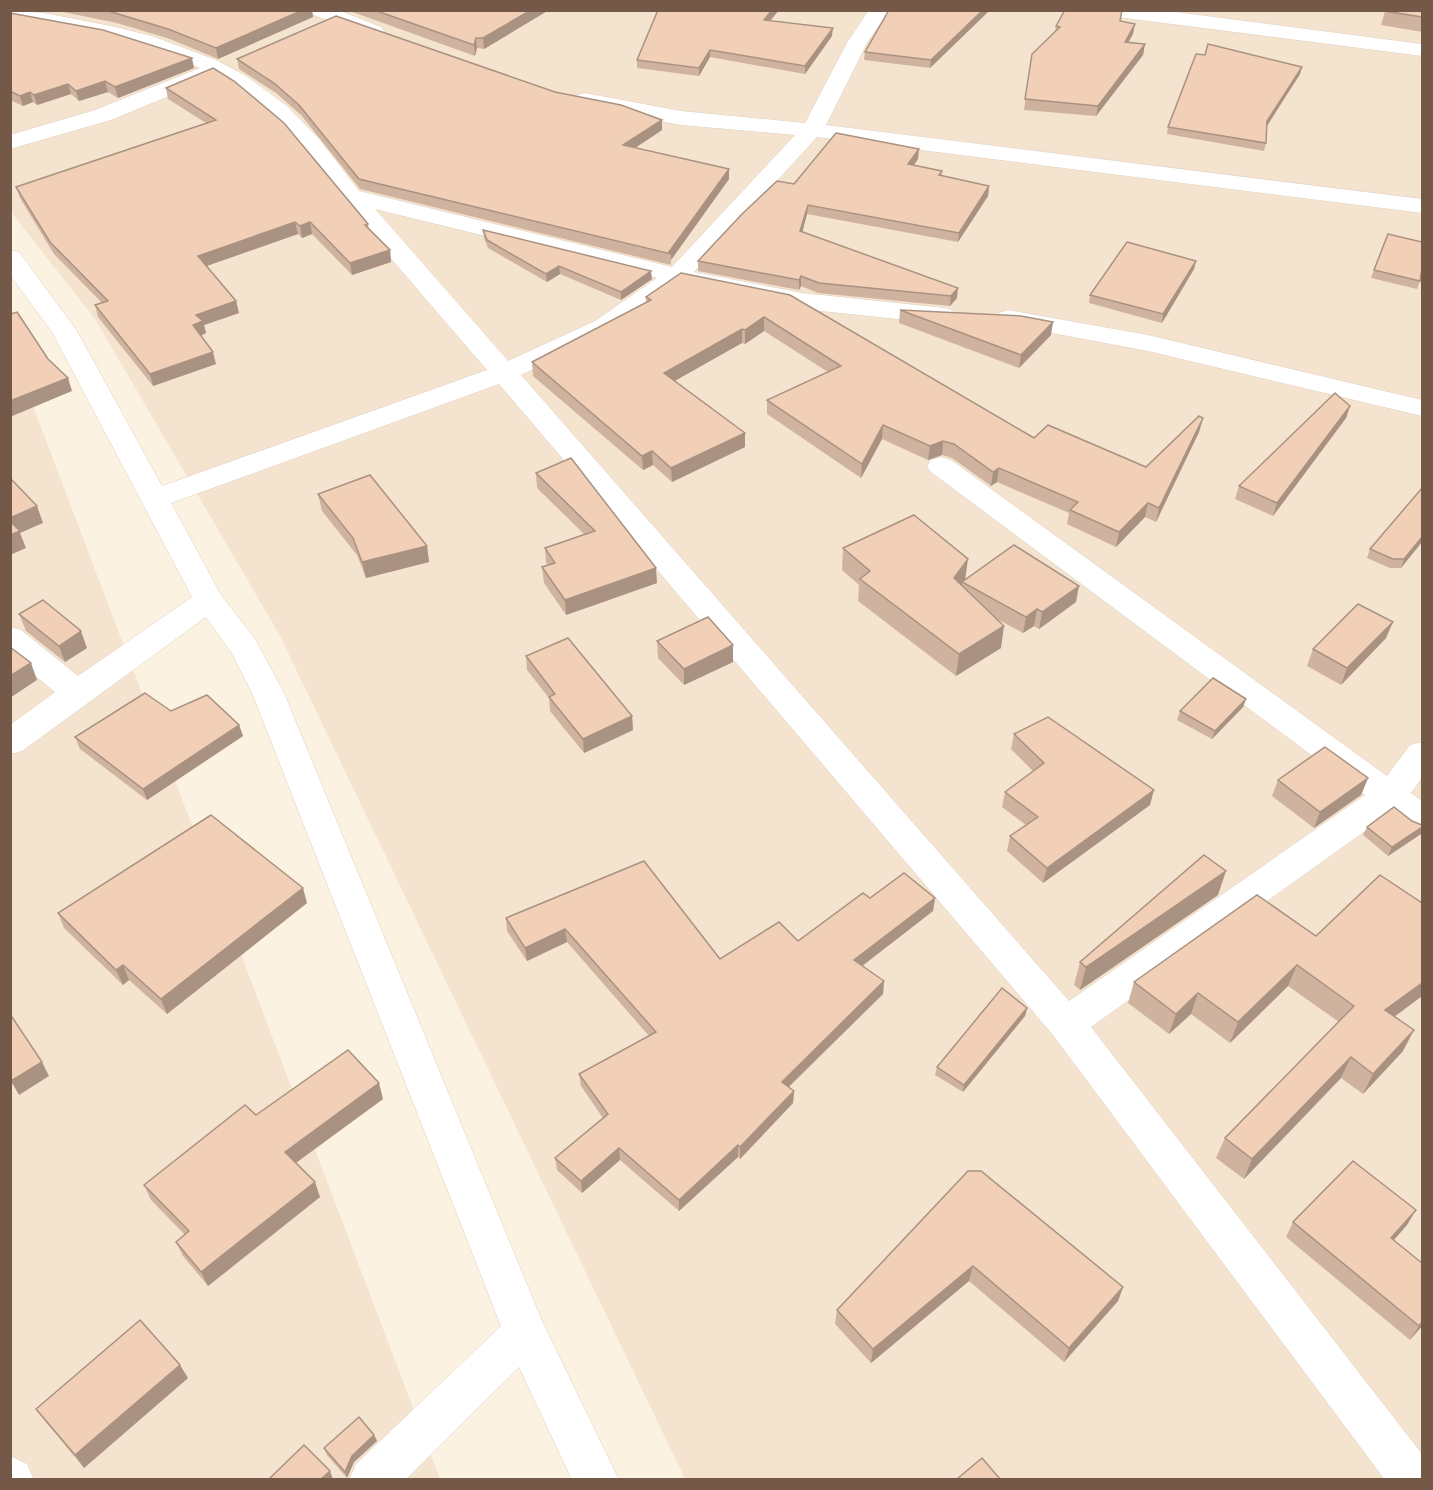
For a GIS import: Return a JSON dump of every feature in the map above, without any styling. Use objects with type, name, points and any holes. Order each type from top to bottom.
[{"type":"street","points":[[155,499],[504,373],[604,326],[677,276],[812,130],[858,41],[880,10]]},
{"type":"street","points":[[1109,10],[1422,50]]},
{"type":"street","points":[[10,14],[80,24],[228,64],[300,130],[351,196],[1066,1024],[1414,1479]]},
{"type":"street","points":[[321,18],[389,36]]},
{"type":"street","points":[[10,142],[104,115],[228,64]]},
{"type":"street","points":[[567,96],[681,118],[812,130],[1422,206]]},
{"type":"street","points":[[351,196],[677,276],[802,301],[918,315],[1019,319],[1148,343],[1422,408]]},
{"type":"street","points":[[10,257],[64,331],[209,600],[244,647],[268,693],[525,1332],[596,1479]]},
{"type":"street","points":[[941,466],[1392,794],[1422,819]]},
{"type":"street","points":[[10,742],[209,600]]},
{"type":"street","points":[[12,642],[77,692]]},
{"type":"street","points":[[1066,1024],[1392,794],[1422,754]]},
{"type":"street","points":[[372,1479],[525,1332]]},
{"type":"shaded area","points":[[11,11],[1422,11],[1422,1479],[685,1479],[279,634],[95,319],[11,212]]},
{"type":"shaded area","points":[[10,351],[14,356],[440,1479],[11,1479]]},
{"type":"building","points":[[104,10],[303,10],[216,48],[168,29]]},
{"type":"building","points":[[374,10],[531,10],[483,38],[476,38],[474,45]]},
{"type":"building","points":[[658,10],[772,10],[764,20],[833,28],[805,66],[710,50],[699,68],[637,60]]},
{"type":"building","points":[[889,10],[983,10],[931,60],[865,52]]},
{"type":"building","points":[[1065,10],[1122,10],[1120,21],[1135,24],[1125,42],[1145,44],[1098,106],[1025,99],[1032,54],[1060,27],[1056,26]]},
{"type":"building","points":[[1385,10],[1422,10],[1422,17],[1385,11]]},
{"type":"building","points":[[10,13],[103,30],[192,58],[115,87],[105,81],[76,91],[68,84],[34,95],[30,92],[20,96],[10,91]]},
{"type":"building","points":[[336,16],[555,92],[621,105],[662,120],[623,145],[729,169],[669,252],[671,254],[359,179],[299,105],[274,83],[237,59]]},
{"type":"building","points":[[1208,44],[1302,67],[1267,121],[1266,143],[1168,127],[1196,54],[1205,55]]},
{"type":"building","points":[[213,68],[234,81],[284,123],[368,224],[365,225],[390,250],[350,263],[310,222],[300,226],[295,222],[198,256],[236,301],[196,315],[203,321],[193,325],[213,352],[150,374],[95,305],[108,301],[50,242],[16,187],[216,120],[166,88]]},
{"type":"building","points":[[836,133],[919,149],[908,164],[942,171],[939,175],[989,186],[959,233],[808,205],[800,231],[958,288],[951,296],[819,283],[801,276],[799,280],[698,261],[777,181],[794,184]]},
{"type":"building","points":[[483,230],[651,271],[621,292],[559,266],[546,274],[487,240]]},
{"type":"building","points":[[1388,234],[1422,242],[1420,281],[1374,270]]},
{"type":"building","points":[[1127,242],[1196,261],[1163,314],[1090,295]]},
{"type":"building","points":[[681,273],[790,295],[1034,438],[1048,425],[1146,467],[1199,416],[1203,418],[1159,508],[1148,503],[1119,532],[1070,510],[1078,502],[999,468],[993,472],[954,444],[943,441],[930,446],[883,425],[862,464],[767,400],[841,366],[764,317],[745,330],[742,329],[664,373],[745,433],[671,468],[652,451],[642,456],[532,362],[651,300],[646,297]]},
{"type":"building","points":[[900,310],[1021,316],[1053,322],[1021,355]]},
{"type":"building","points":[[17,312],[48,359],[68,378],[10,401],[10,314]]},
{"type":"building","points":[[1335,393],[1350,406],[1277,503],[1239,486]]},
{"type":"building","points":[[571,458],[656,568],[565,600],[542,567],[555,563],[545,548],[595,531],[536,473]]},
{"type":"building","points":[[370,475],[427,546],[362,562],[353,538],[318,494]]},
{"type":"building","points":[[10,478],[37,506],[10,518]]},
{"type":"building","points":[[1422,488],[1422,537],[1404,559],[1393,559],[1370,549]]},
{"type":"building","points":[[914,515],[968,559],[954,578],[1004,626],[959,654],[860,579],[870,571],[843,548]]},
{"type":"building","points":[[10,521],[20,531],[10,535]]},
{"type":"building","points":[[1014,545],[1079,586],[1042,612],[1037,609],[1026,617],[962,582]]},
{"type":"building","points":[[43,600],[81,631],[59,646],[19,614]]},
{"type":"building","points":[[1358,604],[1393,622],[1347,668],[1313,649]]},
{"type":"building","points":[[708,617],[733,645],[684,669],[657,641]]},
{"type":"building","points":[[568,638],[632,716],[583,739],[549,697],[555,694],[526,656]]},
{"type":"building","points":[[10,647],[31,663],[10,676]]},
{"type":"building","points":[[1213,678],[1246,699],[1215,731],[1180,711]]},
{"type":"building","points":[[145,693],[171,711],[207,695],[239,725],[143,789],[75,737]]},
{"type":"building","points":[[1048,717],[1154,790],[1047,868],[1010,836],[1038,817],[1005,792],[1044,763],[1014,734]]},
{"type":"building","points":[[1325,747],[1368,778],[1320,812],[1278,780]]},
{"type":"building","points":[[1394,807],[1422,827],[1392,847],[1367,827]]},
{"type":"building","points":[[211,815],[303,888],[161,999],[123,965],[116,970],[58,913]]},
{"type":"building","points":[[1204,855],[1226,871],[1086,967],[1080,962]]},
{"type":"building","points":[[644,861],[720,959],[779,922],[798,941],[863,893],[870,898],[904,873],[935,898],[854,960],[884,981],[782,1082],[794,1091],[740,1147],[738,1145],[679,1200],[619,1148],[581,1181],[555,1158],[608,1114],[579,1074],[656,1032],[565,929],[525,948],[506,918]]},
{"type":"building","points":[[1380,875],[1422,903],[1422,983],[1385,1010],[1414,1030],[1373,1074],[1351,1057],[1252,1159],[1225,1138],[1354,1006],[1297,965],[1238,1022],[1198,993],[1176,1014],[1134,982],[1257,895],[1316,936]]},
{"type":"building","points":[[1002,988],[1027,1008],[964,1085],[937,1067]]},
{"type":"building","points":[[10,1014],[42,1062],[11,1081],[10,1080]]},
{"type":"building","points":[[348,1050],[379,1083],[285,1152],[315,1182],[201,1272],[176,1242],[189,1231],[144,1185],[245,1105],[256,1115]]},
{"type":"building","points":[[1353,1161],[1416,1210],[1391,1238],[1422,1263],[1422,1322],[1419,1326],[1293,1222]]},
{"type":"building","points":[[968,1171],[981,1171],[1123,1287],[1069,1348],[973,1266],[873,1349],[837,1310]]},
{"type":"building","points":[[140,1320],[180,1365],[75,1455],[36,1409]]},
{"type":"building","points":[[359,1417],[374,1435],[352,1456],[345,1472],[324,1448]]},
{"type":"building","points":[[304,1445],[330,1471],[321,1479],[269,1479]]},
{"type":"building","points":[[982,1458],[1000,1479],[957,1479]]}]
